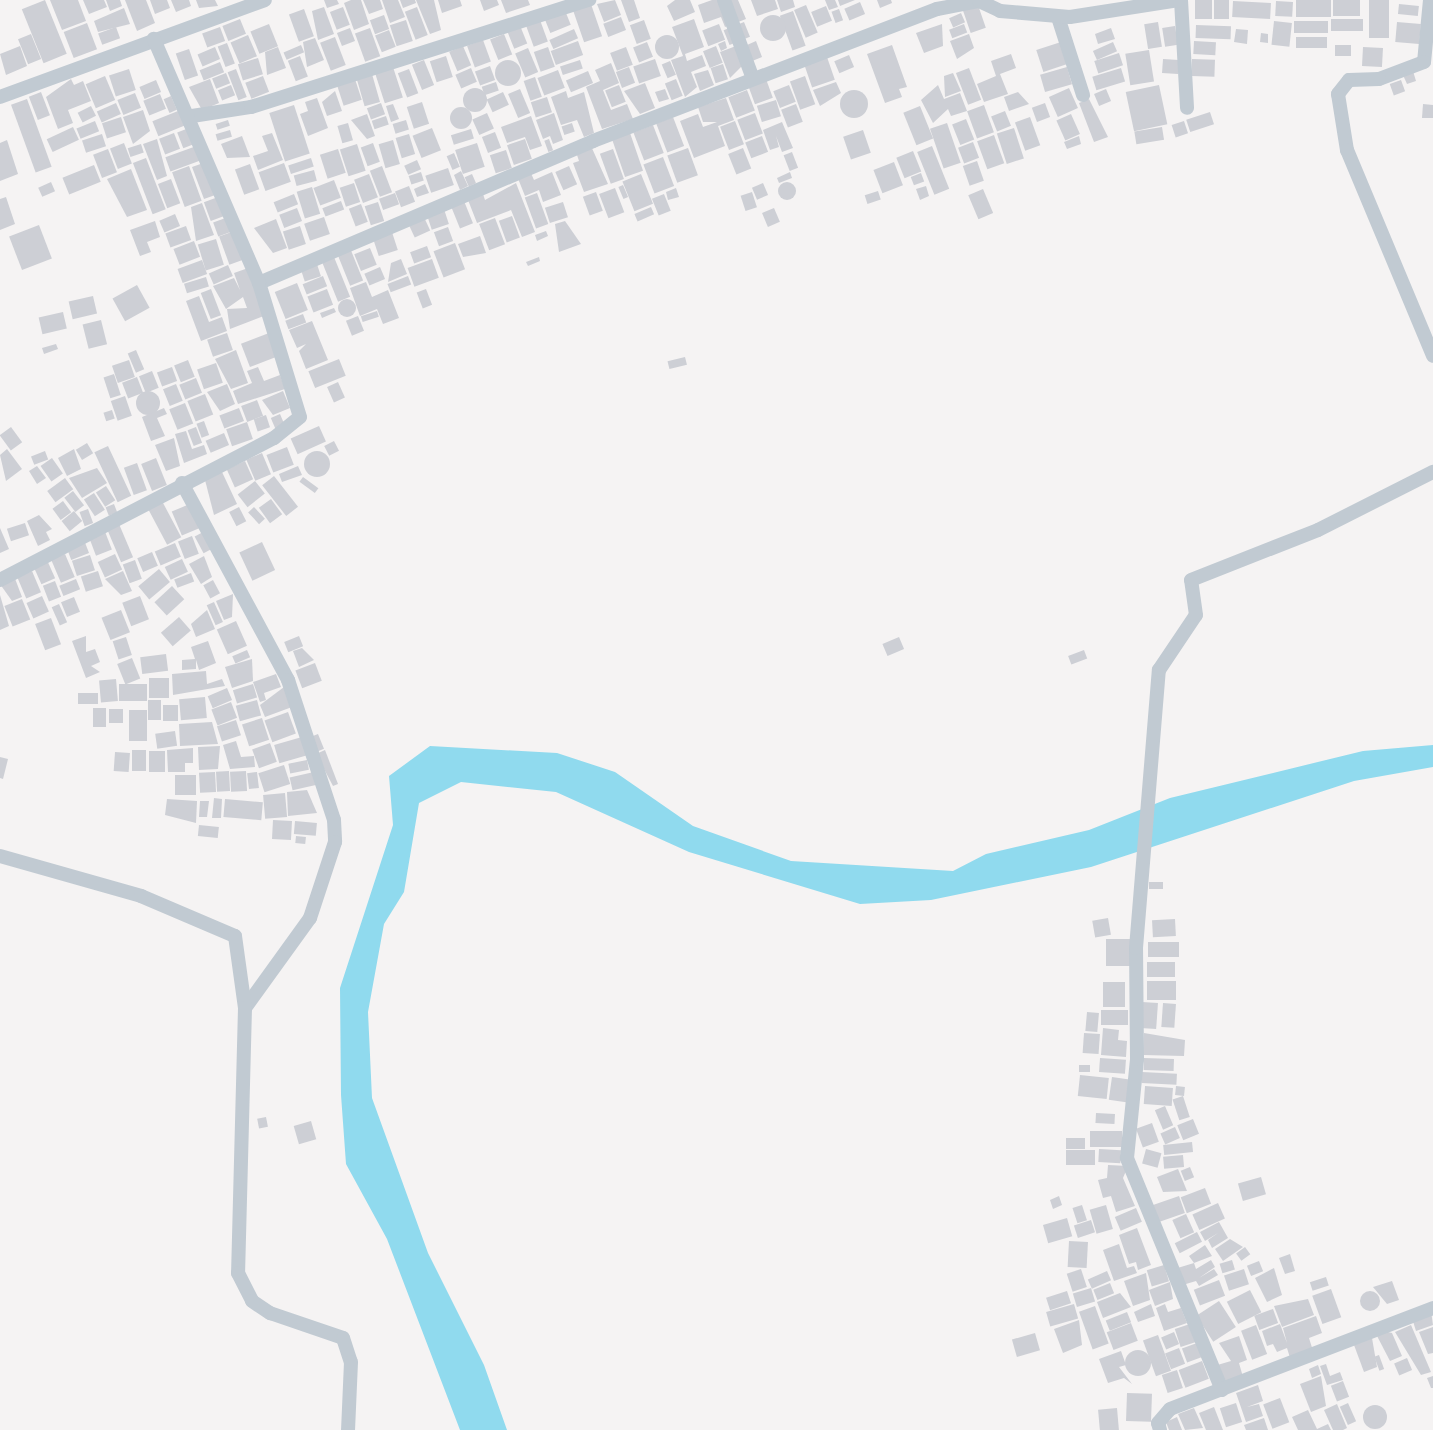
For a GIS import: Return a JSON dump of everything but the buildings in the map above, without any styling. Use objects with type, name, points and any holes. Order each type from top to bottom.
[{"type":"street","points":[[0,97],[265,0]]},
{"type":"street","points":[[191,116],[251,107],[589,0]]},
{"type":"street","points":[[724,0],[753,79]]},
{"type":"street","points":[[260,283],[753,79],[957,4],[978,1],[1000,11],[1058,17],[1159,8],[1180,0],[1187,108]]},
{"type":"street","points":[[1430,0],[1430,36],[1418,66],[1379,79],[1349,80],[1338,94],[1347,149],[1433,356]]},
{"type":"street","points":[[1058,17],[1083,96]]},
{"type":"street","points":[[0,580],[182,483],[274,438],[300,417],[260,283],[191,116],[153,39]]},
{"type":"street","points":[[1222,1390],[1127,1158],[1137,1059],[1142,853],[1157,679],[1196,615],[1191,580],[1318,530],[1433,472]]},
{"type":"street","points":[[182,483],[288,680],[334,820],[335,842],[310,918],[245,1008]]},
{"type":"street","points":[[0,856],[56,868],[227,928],[244,965],[238,1273],[252,1301],[270,1313],[343,1338],[351,1362],[348,1430]]},
{"type":"street","points":[[1160,1430],[1158,1423],[1170,1409],[1433,1308]]},
{"type":"water","points":[[1433,745],[1433,767],[1354,781],[1091,867],[931,900],[860,904],[689,852],[556,792],[461,782],[419,803],[404,892],[384,924],[368,1012],[372,1098],[428,1253],[484,1365],[507,1430],[460,1430],[387,1239],[346,1164],[341,1095],[340,988],[393,825],[389,776],[430,746],[557,753],[615,772],[693,826],[791,861],[953,871],[986,854],[1089,830],[1170,798],[1363,751]]}]
